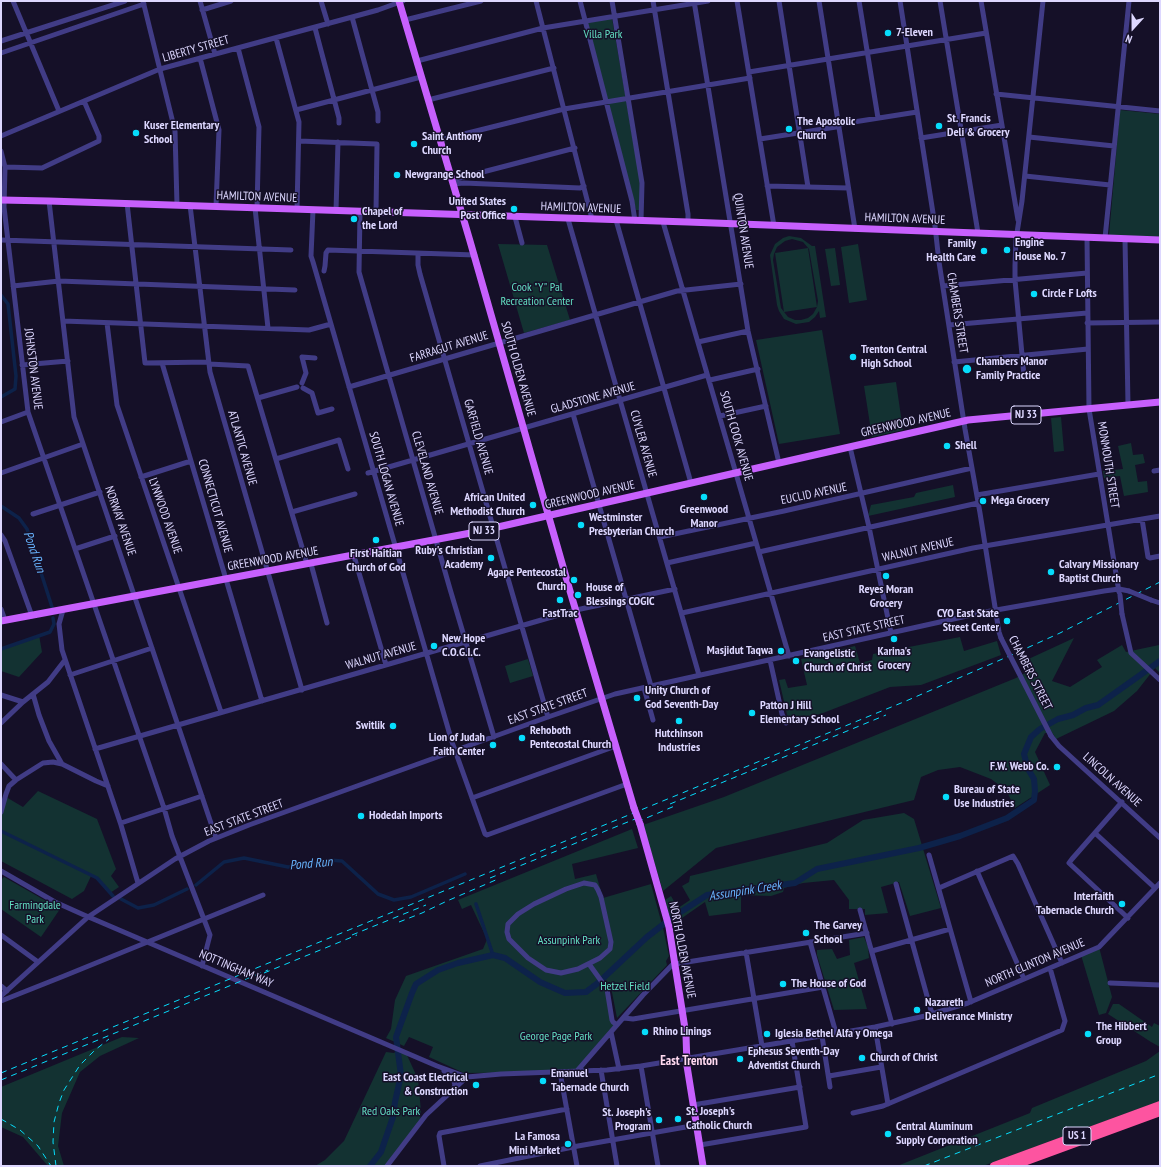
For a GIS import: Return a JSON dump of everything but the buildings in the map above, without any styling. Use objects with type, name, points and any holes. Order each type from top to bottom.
[{"type":"highway","name":"US 1","points":[[994,1166],[1160,1105]]},
{"type":"highway","name":"US 1","points":[[1013,1166],[1160,1112]]},
{"type":"main road","name":"SOUTH OLDEN AVENUE","points":[[401,2],[421,76],[602,698]]},
{"type":"main road","name":"HAMILTON AVENUE","points":[[2,200],[688,222],[1160,240]]},
{"type":"main road","name":"GREENWOOD AVENUE","points":[[3,621],[494,529],[963,421],[1160,402]]},
{"type":"main road","name":"NORTH OLDEN AVENUE","points":[[602,698],[669,927],[683,1011],[693,1105],[704,1166]]},
{"type":"street","points":[[14,1],[59,111]]},
{"type":"street","points":[[1,41],[125,1]]},
{"type":"street","points":[[200,1],[215,54]]},
{"type":"street","points":[[202,10],[231,1]]},
{"type":"street","points":[[321,1],[328,24]]},
{"type":"street","points":[[405,20],[481,1]]},
{"type":"street","points":[[536,1],[592,219]]},
{"type":"street","points":[[580,1],[638,221]]},
{"type":"street","points":[[612,1],[642,183],[638,221]]},
{"type":"street","points":[[652,1],[668,91],[688,222]]},
{"type":"street","points":[[417,61],[543,28],[654,11],[694,2],[708,1]]},
{"type":"street","points":[[737,1],[774,226]]},
{"type":"street","points":[[779,1],[808,187]]},
{"type":"street","points":[[819,1],[855,229]]},
{"type":"street","points":[[859,1],[878,118]]},
{"type":"street","name":"CHAMBERS STREET","points":[[900,1],[936,231],[963,421],[977,495],[999,632],[1051,736]]},
{"type":"street","points":[[940,1],[978,233]]},
{"type":"street","points":[[981,1],[1018,225]]},
{"type":"street","points":[[1024,376],[1015,280],[1016,239],[1018,235],[1025,176],[1043,1]]},
{"type":"street","points":[[1105,238],[1129,1]]},
{"type":"street","points":[[1,53],[143,2],[175,131],[177,205]]},
{"type":"street","name":"LIBERTY STREET","points":[[1,136],[160,69],[315,28],[389,7],[401,2]]},
{"type":"street","name":"QUINTON AVENUE","points":[[694,2],[732,224],[748,331],[779,463]]},
{"type":"street","points":[[352,17],[378,112],[378,121]]},
{"type":"street","points":[[315,28],[340,119],[339,123]]},
{"type":"street","points":[[440,140],[564,109],[708,85],[789,65],[986,33]]},
{"type":"street","points":[[276,38],[299,122],[297,209]]},
{"type":"street","points":[[238,48],[259,127],[256,208],[268,328]]},
{"type":"street","points":[[200,58],[219,130],[216,206]]},
{"type":"street","points":[[428,100],[554,68]]},
{"type":"street","points":[[296,110],[421,76]]},
{"type":"street","points":[[996,94],[1160,111]]},
{"type":"street","points":[[5,167],[42,168],[97,142],[100,139],[84,101]]},
{"type":"street","points":[[760,139],[917,112]]},
{"type":"street","points":[[921,138],[1002,125]]},
{"type":"street","points":[[1029,137],[1114,146]]},
{"type":"street","points":[[299,141],[377,144],[376,212]]},
{"type":"street","points":[[336,211],[338,142]]},
{"type":"street","points":[[453,182],[468,175],[575,148]]},
{"type":"street","name":"JOHNSTON AVENUE","points":[[1,151],[5,167],[2,200],[28,412],[138,736],[164,808],[179,856],[210,935],[202,966]]},
{"type":"street","points":[[467,183],[466,180],[468,175]]},
{"type":"street","points":[[1025,176],[1110,186]]},
{"type":"street","points":[[453,182],[580,188],[584,186]]},
{"type":"street","points":[[767,186],[848,188]]},
{"type":"street","name":"NORWAY AVENUE","points":[[50,201],[74,417],[216,838]]},
{"type":"street","points":[[127,203],[145,363],[208,363],[248,366],[327,623]]},
{"type":"street","name":"ATLANTIC AVENUE","points":[[190,206],[208,363],[302,690]]},
{"type":"street","name":"SOUTH LOGAN AVENUE","points":[[313,210],[311,256],[349,387],[371,472],[455,751],[486,835],[627,784]]},
{"type":"street","name":"CLEVELAND AVENUE","points":[[360,212],[359,272],[494,737]]},
{"type":"street","points":[[515,217],[522,243]]},
{"type":"street","name":"CUYLER AVENUE","points":[[568,219],[699,675]]},
{"type":"street","points":[[616,220],[691,483]]},
{"type":"street","name":"SOUTH COOK AVENUE","points":[[663,222],[789,656]]},
{"type":"street","name":"MONMOUTH STREET","points":[[1087,238],[1088,409],[1129,650],[1160,680]]},
{"type":"street","points":[[1126,239],[1128,405]]},
{"type":"street","points":[[1,240],[291,250]]},
{"type":"street","points":[[324,271],[326,266],[326,253],[328,250],[474,256]]},
{"type":"street","name":"GARFIELD AVENUE","points":[[418,254],[419,270],[548,717]]},
{"type":"street","points":[[943,286],[1087,273]]},
{"type":"street","points":[[13,286],[59,281],[295,290]]},
{"type":"street","name":"FARRAGUT AVENUE","points":[[349,387],[499,342],[683,290],[741,284]]},
{"type":"street","points":[[949,325],[1087,313]]},
{"type":"street","points":[[64,322],[310,330],[331,324]]},
{"type":"street","points":[[1087,323],[1160,322]]},
{"type":"street","name":"LYNWOOD AVENUE","points":[[107,323],[117,405],[221,712]]},
{"type":"street","points":[[698,342],[748,331]]},
{"type":"street","points":[[954,362],[1088,350]]},
{"type":"street","points":[[258,398],[297,387],[299,389],[306,373],[302,357],[315,358]]},
{"type":"street","points":[[22,365],[68,361]]},
{"type":"street","name":"CONNECTICUT AVENUE","points":[[162,362],[262,701]]},
{"type":"street","points":[[710,380],[758,369]]},
{"type":"street","name":"GLADSTONE AVENUE","points":[[371,472],[707,375]]},
{"type":"street","points":[[302,385],[312,393],[318,414],[332,409]]},
{"type":"street","points":[[720,416],[766,406]]},
{"type":"street","points":[[1,422],[28,412]]},
{"type":"street","points":[[573,414],[651,686]]},
{"type":"street","points":[[276,459],[339,440],[348,469]]},
{"type":"street","points":[[1,473],[84,444]]},
{"type":"street","points":[[850,447],[869,527],[891,633]]},
{"type":"street","points":[[141,477],[191,461]]},
{"type":"street","name":"EUCLID AVENUE","points":[[660,537],[861,494],[972,468]]},
{"type":"street","points":[[977,495],[1099,474]]},
{"type":"street","points":[[33,514],[100,492]]},
{"type":"street","points":[[292,512],[355,494]]},
{"type":"street","points":[[759,552],[978,503]]},
{"type":"street","name":"WALNUT AVENUE","points":[[682,613],[748,597],[985,546],[1160,516]]},
{"type":"street","points":[[1142,519],[1149,558],[1160,556]]},
{"type":"street","points":[[1,535],[5,541],[32,616]]},
{"type":"street","points":[[75,549],[114,536]]},
{"type":"street","points":[[667,563],[756,543]]},
{"type":"street","points":[[354,556],[386,665]]},
{"type":"street","name":"WALNUT AVENUE","points":[[95,749],[576,610],[675,589]]},
{"type":"street","name":"EAST STATE STREET","points":[[1,996],[88,917],[179,856],[216,838],[602,698],[699,675],[995,610],[1118,589],[1128,591],[1160,603]]},
{"type":"street","points":[[1,609],[3,621]]},
{"type":"street","points":[[63,610],[60,617],[59,631],[65,660],[121,823],[138,883]]},
{"type":"street","points":[[70,675],[152,648]]},
{"type":"street","points":[[1,723],[23,702],[48,682],[65,660]]},
{"type":"street","points":[[770,660],[782,714],[786,723]]},
{"type":"street","points":[[644,688],[653,720]]},
{"type":"street","points":[[33,694],[48,741],[62,764]]},
{"type":"street","points":[[1,695],[23,702]]},
{"type":"street","name":"LINCOLN AVENUE","points":[[1051,736],[1160,838]]},
{"type":"street","points":[[472,798],[616,746]]},
{"type":"street","points":[[1,812],[3,799],[7,790],[16,780],[43,763],[53,762],[62,764],[96,782],[108,786]]},
{"type":"street","points":[[1,764],[16,780]]},
{"type":"street","points":[[121,823],[202,796]]},
{"type":"street","points":[[1122,802],[1069,863],[1128,918]]},
{"type":"street","points":[[1095,833],[1155,888]]},
{"type":"street","points":[[929,855],[971,1002]]},
{"type":"street","points":[[939,888],[1013,856],[1018,864],[1062,963]]},
{"type":"street","name":"NOTTINGHAM WAY","points":[[1,871],[60,904],[88,917],[467,1078]]},
{"type":"street","points":[[977,871],[1024,979]]},
{"type":"street","name":"NORTH CLINTON AVENUE","points":[[467,1078],[495,1075],[619,1069],[641,1066],[892,1024],[932,1014],[971,1002],[1101,945],[1160,883]]},
{"type":"street","points":[[580,884],[595,885],[601,897],[612,946],[608,952],[589,964],[566,972],[544,970],[528,958],[509,939],[507,932],[508,924],[511,920],[528,908],[566,889],[580,884]]},
{"type":"street","points":[[896,884],[932,1014]]},
{"type":"street","points":[[1,1000],[263,894]]},
{"type":"street","points":[[860,910],[892,1024]]},
{"type":"street","points":[[872,951],[950,929]]},
{"type":"street","points":[[577,1071],[617,1025],[675,963],[867,933]]},
{"type":"street","points":[[1,935],[38,962]]},
{"type":"street","points":[[810,942],[836,1033]]},
{"type":"street","points":[[746,952],[762,1046]]},
{"type":"street","points":[[589,964],[607,990],[612,1020],[617,1025]]},
{"type":"street","points":[[853,1113],[888,1104],[1060,1032],[1065,1024],[1050,968]]},
{"type":"street","points":[[1110,983],[1160,985]]},
{"type":"street","points":[[1,986],[7,991]]},
{"type":"street","points":[[624,1018],[633,1019],[823,987]]},
{"type":"street","points":[[875,1027],[888,1104]]},
{"type":"street","points":[[611,1032],[619,1069]]},
{"type":"street","points":[[822,1036],[830,1087]]},
{"type":"street","points":[[700,1145],[806,1127],[792,1041]]},
{"type":"street","points":[[437,1066],[453,1078],[455,1084],[452,1092]]},
{"type":"street","points":[[641,1066],[658,1166]]},
{"type":"street","points":[[829,1076],[881,1067]]},
{"type":"street","points":[[601,1070],[617,1166]]},
{"type":"street","points":[[560,1072],[576,1166]]},
{"type":"street","points":[[387,1166],[426,1115],[467,1078]]},
{"type":"street","points":[[693,1105],[800,1087]]},
{"type":"street","points":[[444,1166],[439,1136],[442,1132],[567,1109]]},
{"type":"street","points":[[480,1166],[696,1125]]},
{"type":"green space","name":"Villa Park","points":[[612,18],[641,186],[640,210],[636,210],[587,23]]},
{"type":"green space","points":[[1120,110],[1160,114],[1160,237],[1109,235]]},
{"type":"green space","points":[[789,236],[801,238],[812,246],[815,246],[826,317],[820,318],[819,311],[809,322],[796,324],[784,319],[779,311],[770,255],[775,244],[783,238]],"holes":[[[792,239],[803,242],[809,249],[818,301],[817,307],[813,314],[808,318],[795,320],[788,317],[781,308],[773,260],[777,247],[785,241]]]},
{"type":"green space","name":"Cook \"Y\" Pal Recreation Center","points":[[498,244],[547,245],[570,320],[524,333]]},
{"type":"green space","points":[[858,244],[867,300],[849,303],[841,247]]},
{"type":"green space","points":[[808,248],[817,307],[784,312],[775,253]]},
{"type":"green space","points":[[835,248],[840,285],[831,286],[825,249]]},
{"type":"green space","points":[[822,330],[840,434],[779,444],[756,340]]},
{"type":"green space","points":[[896,382],[903,430],[872,437],[864,386]]},
{"type":"green space","points":[[1061,417],[1064,451],[1054,452],[1051,418]]},
{"type":"green space","points":[[1131,443],[1133,455],[1143,454],[1145,463],[1135,465],[1138,482],[1147,481],[1148,492],[1124,496],[1120,476],[1104,478],[1103,471],[1123,469],[1118,446]]},
{"type":"green space","points":[[953,485],[955,497],[868,516],[871,505],[914,497],[916,493]]},
{"type":"green space","points":[[39,635],[42,652],[19,677],[1,671],[1,648]]},
{"type":"green space","points":[[960,637],[964,651],[997,641],[1001,655],[921,685],[890,687],[823,713],[789,723],[779,680],[785,679],[788,688],[807,685],[801,659],[855,646],[860,663],[872,660],[873,654]]},
{"type":"green space","points":[[1074,638],[1052,681],[1070,687],[1102,667],[1097,660],[1122,645],[1126,652],[1159,645],[1160,673],[1155,668],[1137,691],[1114,711],[1056,739],[1051,731],[1045,733],[1035,752],[1050,785],[1015,808],[1006,790],[991,779],[960,767],[938,770],[921,777],[914,800],[716,848],[663,891],[643,825],[724,797],[1016,678],[1027,672],[1022,662]]},
{"type":"green space","points":[[528,659],[533,676],[510,683],[505,666]]},
{"type":"green space","points":[[38,791],[97,819],[116,869],[111,876],[119,887],[110,893],[92,874],[84,891],[72,899],[1,861],[1,813],[6,797],[23,807]]},
{"type":"green space","points":[[904,813],[914,819],[941,908],[910,916],[899,882],[881,887],[888,913],[865,915],[865,909],[849,909],[849,900],[834,880],[803,883],[784,888],[783,892],[771,896],[741,895],[741,912],[709,916],[705,902],[672,925],[665,900],[671,896],[678,908],[690,900],[682,886],[689,882],[690,876],[827,843],[863,820]]},
{"type":"green space","points":[[632,829],[638,848],[572,864],[575,879],[596,874],[603,898],[651,884],[669,956],[666,961],[667,965],[617,1018],[610,982],[608,982],[615,1027],[580,1072],[464,1073],[429,1057],[433,1047],[409,1037],[404,1046],[386,1038],[391,1029],[395,1000],[406,976],[483,949],[488,937],[486,937],[471,905],[462,909],[458,900]]},
{"type":"green space","name":"Farmingdale Park","points":[[4,877],[60,909],[41,937],[1,909],[1,880]]},
{"type":"green space","points":[[864,937],[868,947],[869,958],[854,963],[867,1009],[834,1010],[817,955],[817,950],[832,949],[837,959],[850,955],[849,940]]},
{"type":"green space","points":[[1099,947],[1112,997],[1106,1013],[1099,1015],[1081,955]]},
{"type":"green space","points":[[1113,1004],[1119,1004],[1152,1027],[1154,1023],[1160,1026],[1160,1047],[1108,1014]]},
{"type":"green space","points":[[122,1037],[139,1038],[100,1056],[80,1072],[62,1113],[58,1146],[64,1166],[48,1166],[23,1137],[1,1127],[1,1087]]},
{"type":"green space","name":"Red Oaks Park","points":[[398,1049],[406,1053],[418,1079],[421,1111],[420,1123],[388,1166],[315,1166],[325,1160],[344,1141],[386,1052],[394,1053]]},
{"type":"green space","points":[[1160,1051],[1160,1101],[983,1166],[897,1166],[1030,1113],[1032,1108],[1146,1061]]},
{"type":"waterway","name":"Pond Run","points":[[1,295],[8,304],[16,376],[15,389],[1,397]]},
{"type":"waterway","name":"Pond Run","points":[[1,506],[19,518],[27,529],[52,607]]},
{"type":"waterway","points":[[1,649],[50,632],[54,624],[53,618]]},
{"type":"waterway","name":"Assunpink Creek","points":[[370,1166],[381,1152],[393,1117],[401,1075],[396,1037],[416,984],[438,970],[458,963],[493,955],[505,958],[540,982],[565,993],[586,992],[598,983],[647,937],[673,917],[707,895],[795,883],[817,869],[919,848],[960,836],[1007,818],[1034,800],[1034,779],[1028,769],[1024,754],[1031,737],[1040,729],[1058,719],[1098,705],[1160,661]]},
{"type":"waterway","name":"Pond Run","points":[[1,831],[97,878],[113,896]]},
{"type":"waterway","name":"Pond Run","points":[[196,885],[224,862],[244,858],[288,867],[309,865],[329,860],[342,861],[378,894],[394,900],[411,897],[465,874]]},
{"type":"waterway","name":"Pond Run","points":[[121,899],[138,908],[154,905],[187,889]]},
{"type":"waterway","name":"Pond Run","points":[[476,904],[493,955]]},
{"type":"railway","points":[[1,1073],[906,701],[1060,633],[1160,582]]},
{"type":"railway","points":[[670,804],[886,715]]},
{"type":"railway","points":[[637,822],[677,805]]},
{"type":"railway","points":[[490,878],[640,817]]},
{"type":"railway","points":[[399,922],[498,879]]},
{"type":"railway","points":[[352,935],[426,905]]},
{"type":"railway","points":[[264,973],[357,935]]},
{"type":"railway","points":[[1,1080],[268,970]]},
{"type":"railway","points":[[56,1166],[53,1142],[54,1122],[64,1090],[80,1065],[109,1039]]},
{"type":"railway","points":[[924,1166],[1160,1074]]},
{"type":"railway","points":[[1,1119],[20,1130],[38,1146],[51,1166]]},
{"type":"place","name":"7-Eleven","points":[[888,33]]},
{"type":"place","name":"St. Francis Deli & Grocery","points":[[939,126]]},
{"type":"place","name":"The Apostolic Church","points":[[789,129]]},
{"type":"place","name":"Kuser Elementary School","points":[[136,133]]},
{"type":"place","name":"Saint Anthony Church","points":[[414,144]]},
{"type":"place","name":"Newgrange School","points":[[397,175]]},
{"type":"place","name":"United States Post Office","points":[[514,209]]},
{"type":"place","name":"Chapel of the Lord","points":[[354,219]]},
{"type":"place","name":"Engine House No. 7","points":[[1007,250]]},
{"type":"place","name":"Family Health Care","points":[[984,251]]},
{"type":"place","name":"Circle F Lofts","points":[[1034,294]]},
{"type":"place","name":"Trenton Central High School","points":[[853,357]]},
{"type":"place","name":"Chambers Manor Family Practice","points":[[967,369]]},
{"type":"place","name":"Shell","points":[[947,446]]},
{"type":"place","name":"Greenwood Manor","points":[[704,497]]},
{"type":"place","name":"Mega Grocery","points":[[983,501]]},
{"type":"place","name":"African United Methodist Church","points":[[533,505]]},
{"type":"place","name":"Westminster Presbyterian Church","points":[[581,525]]},
{"type":"place","name":"First Haitian Church of God","points":[[376,540]]},
{"type":"place","name":"Ruby's Christian Academy","points":[[491,558]]},
{"type":"place","name":"Calvary Missionary Baptist Church","points":[[1051,572]]},
{"type":"place","name":"Reyes Moran Grocery","points":[[886,576]]},
{"type":"place","name":"Agape Pentecostal Church","points":[[574,580]]},
{"type":"place","name":"House of Blessings COGIC","points":[[578,595]]},
{"type":"place","name":"FastTrac","points":[[560,600]]},
{"type":"place","name":"CYO East State Street Center","points":[[1007,621]]},
{"type":"place","name":"Karina's Grocery","points":[[894,639]]},
{"type":"place","name":"New Hope C.O.G.I.C.","points":[[434,646]]},
{"type":"place","name":"Masjidut Taqwa","points":[[781,651]]},
{"type":"place","name":"Evangelistic Church of Christ","points":[[796,661]]},
{"type":"place","name":"Unity Church of God Seventh-Day","points":[[637,698]]},
{"type":"place","name":"Patton J Hill Elementary School","points":[[752,713]]},
{"type":"place","name":"Hutchinson Industries","points":[[679,721]]},
{"type":"place","name":"Switlik","points":[[393,726]]},
{"type":"place","name":"Rehoboth Pentecostal Church","points":[[522,738]]},
{"type":"place","name":"Lion of Judah Faith Center","points":[[493,745]]},
{"type":"place","name":"F.W. Webb Co.","points":[[1057,767]]},
{"type":"place","name":"Bureau of State Use Industries","points":[[946,797]]},
{"type":"place","name":"Hodedah Imports","points":[[361,816]]},
{"type":"place","name":"Interfaith Tabernacle Church","points":[[1122,904]]},
{"type":"place","name":"The Garvey School","points":[[806,933]]},
{"type":"place","name":"The House of God","points":[[783,984]]},
{"type":"place","name":"Nazareth Deliverance Ministry","points":[[917,1010]]},
{"type":"place","name":"Rhino Linings","points":[[645,1032]]},
{"type":"place","name":"Iglesia Bethel Alfa y Omega","points":[[767,1034]]},
{"type":"place","name":"The Hibbert Group","points":[[1088,1034]]},
{"type":"place","name":"Church of Christ","points":[[862,1058]]},
{"type":"place","name":"Ephesus Seventh-Day Adventist Church","points":[[740,1059]]},
{"type":"place","name":"Emanuel Tabernacle Church","points":[[543,1081]]},
{"type":"place","name":"East Coast Electrical & Construction","points":[[476,1085]]},
{"type":"place","name":"St. Joseph's Catholic Church","points":[[678,1119]]},
{"type":"place","name":"St. Joseph's Program","points":[[659,1120]]},
{"type":"place","name":"Central Aluminum Supply Corporation","points":[[888,1134]]},
{"type":"place","name":"La Famosa Mini Market","points":[[568,1144]]},
{"type":"district","name":"East Trenton","points":[[689,1061]]},
{"type":"park label","name":"Assunpink Park","points":[[569,941]]},
{"type":"park label","name":"Hetzel Field","points":[[625,987]]},
{"type":"park label","name":"George Page Park","points":[[556,1037]]}]
